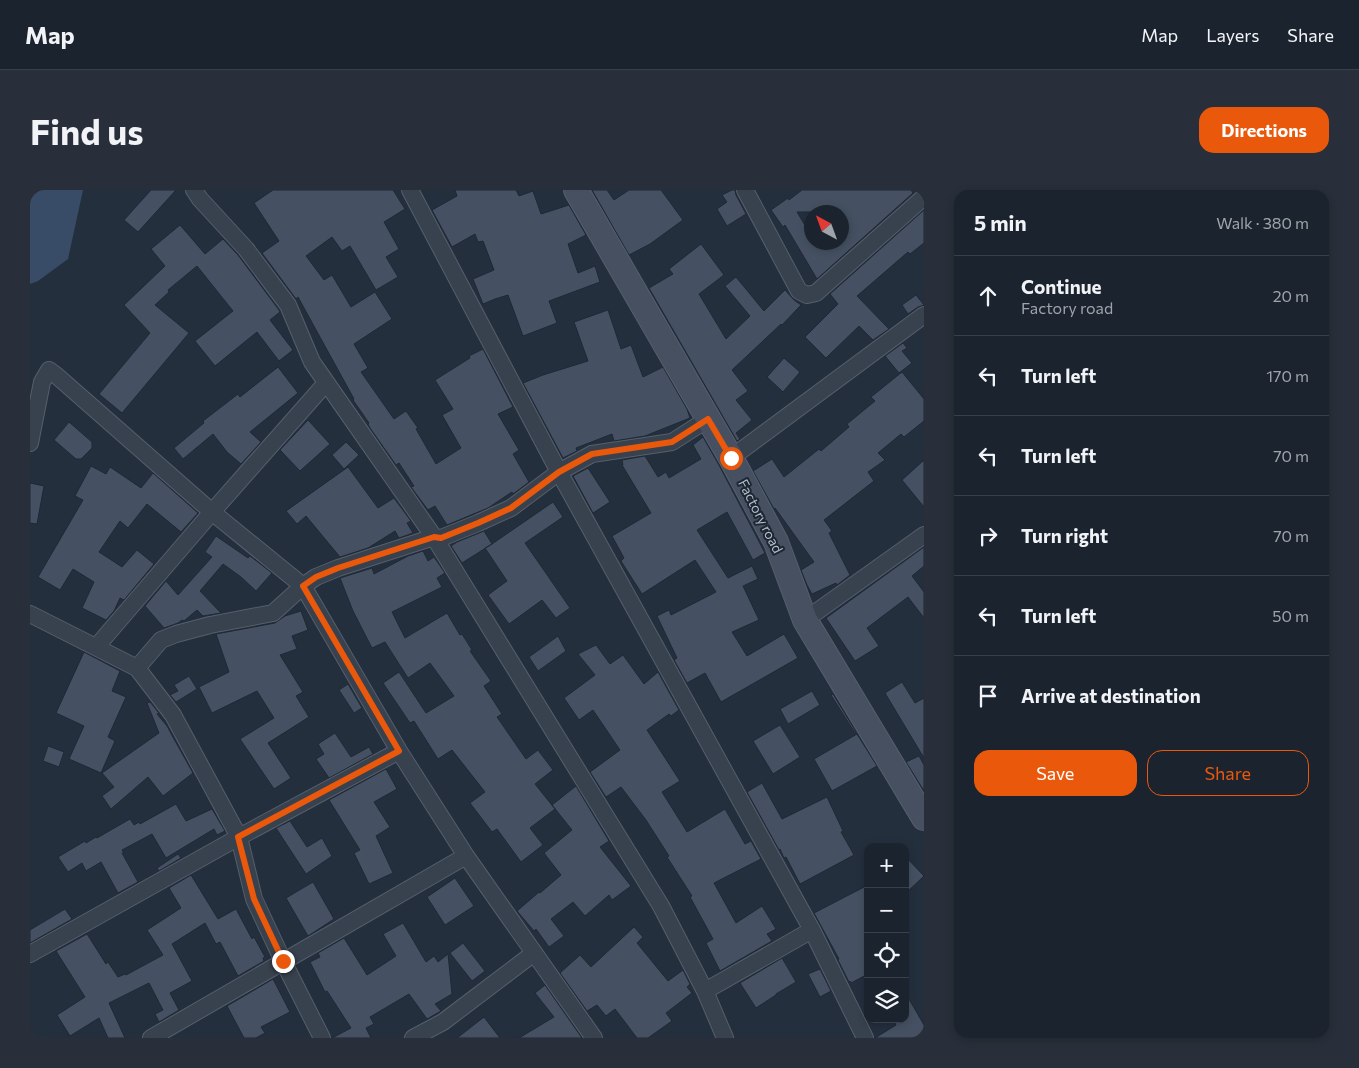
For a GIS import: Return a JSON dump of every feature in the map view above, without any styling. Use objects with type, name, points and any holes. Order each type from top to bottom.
[{"type":"street","points":[[194,190],[200,200],[246,249],[288,305],[312,362],[434,537],[660,906],[704,991],[725,1038]]},
{"type":"street","points":[[410,190],[559,472],[812,930],[865,1038]]},
{"type":"street","name":"Factory road","points":[[576,190],[731,458],[776,542],[805,620],[924,818]]},
{"type":"street","points":[[745,190],[799,291],[806,296],[816,294],[924,197]]},
{"type":"street","points":[[731,458],[924,315]]},
{"type":"street","points":[[30,443],[42,382],[49,370],[212,512],[303,586],[399,751],[466,856],[594,1038]]},
{"type":"street","points":[[96,646],[326,383]]},
{"type":"street","points":[[137,668],[161,640],[210,625],[273,613],[316,577],[434,537],[441,538],[478,523],[511,508],[559,472],[592,454],[672,442],[708,419]]},
{"type":"street","points":[[805,620],[924,535]]},
{"type":"street","points":[[30,614],[137,668],[173,715],[238,837],[254,899],[322,1038]]},
{"type":"street","points":[[30,954],[238,837],[399,751]]},
{"type":"street","points":[[151,1038],[466,856]]},
{"type":"street","points":[[704,991],[812,930]]},
{"type":"street","points":[[413,1038],[443,1022],[534,953]]},
{"type":"water","points":[[30,190],[83,190],[68,259],[38,281],[30,284]]},
{"type":"building","points":[[151,190],[176,190],[138,232],[124,220]]},
{"type":"building","points":[[273,190],[393,190],[405,209],[384,222],[399,249],[386,257],[398,277],[376,290],[350,246],[342,251],[332,237],[306,256],[324,280],[332,275],[351,307],[375,292],[392,319],[354,344],[368,368],[361,372],[394,419],[406,411],[418,428],[416,429],[436,464],[461,448],[442,415],[453,409],[435,380],[470,358],[469,356],[483,349],[513,407],[498,414],[519,450],[513,454],[529,482],[513,494],[512,492],[488,508],[447,525],[435,506],[428,510],[411,487],[414,486],[399,463],[396,465],[370,428],[369,423],[353,400],[298,297],[296,299],[262,253],[279,241],[254,203]]},
{"type":"building","points":[[455,190],[516,190],[519,196],[533,191],[541,214],[569,205],[586,235],[568,244],[578,273],[595,266],[600,282],[549,301],[557,323],[523,336],[508,295],[483,304],[473,279],[494,270],[483,241],[478,242],[475,234],[452,247],[432,210],[457,196]]},
{"type":"building","points":[[592,190],[607,190],[614,200],[629,190],[661,190],[683,220],[650,244],[629,255]]},
{"type":"building","points":[[735,190],[746,214],[727,226],[717,209],[727,202],[722,195]]},
{"type":"building","points":[[802,190],[911,190],[913,193],[817,279],[785,225],[783,227],[771,210],[788,198],[789,200]]},
{"type":"building","points":[[924,210],[924,243],[910,254],[908,252],[857,296],[889,329],[873,340],[859,326],[826,358],[805,337],[838,304],[830,294]]},
{"type":"building","points":[[180,225],[205,254],[223,239],[238,255],[279,310],[280,312],[270,320],[293,350],[279,361],[257,332],[215,366],[195,341],[233,311],[197,266],[168,290],[169,292],[155,305],[189,333],[122,413],[99,394],[150,333],[124,305],[165,266],[151,249]]},
{"type":"building","points":[[701,244],[724,275],[699,294],[726,339],[750,316],[725,286],[736,277],[764,311],[785,290],[801,305],[782,325],[732,370],[748,391],[736,400],[752,420],[736,433],[740,439],[737,441],[649,288],[673,274],[669,269]]},
{"type":"building","points":[[916,295],[924,305],[908,314],[902,305]]},
{"type":"building","points":[[608,310],[621,349],[631,345],[643,377],[663,367],[687,409],[690,418],[645,436],[614,441],[612,434],[576,448],[577,451],[563,458],[523,383],[588,361],[574,322]]},
{"type":"building","points":[[903,343],[907,348],[902,351],[912,363],[899,373],[885,356]]},
{"type":"building","points":[[784,358],[800,372],[783,392],[767,377]]},
{"type":"building","points":[[278,367],[298,393],[250,432],[261,442],[241,464],[227,452],[213,434],[183,459],[174,448],[204,423],[203,421],[238,394],[240,397]]},
{"type":"building","points":[[902,372],[924,399],[924,421],[904,437],[901,434],[878,453],[885,460],[868,472],[874,481],[824,520],[832,531],[829,533],[850,575],[837,585],[836,583],[812,594],[801,570],[814,562],[774,509],[753,471],[772,459],[784,477],[819,449],[821,451],[849,427],[847,424],[875,401],[871,397]]},
{"type":"building","points":[[308,420],[330,444],[300,471],[280,450]]},
{"type":"building","points":[[69,422],[92,442],[92,448],[81,459],[76,459],[54,440]]},
{"type":"building","points":[[703,437],[765,553],[753,560],[727,512],[697,530],[728,578],[752,566],[758,579],[743,586],[759,620],[732,632],[747,656],[784,634],[798,658],[721,702],[705,673],[687,683],[674,660],[677,658],[657,616],[669,610],[671,615],[716,592],[695,560],[642,594],[621,561],[624,558],[612,536],[651,513],[622,465],[622,460],[645,456],[658,477],[666,472],[669,478],[701,459],[693,445]]},
{"type":"building","points":[[346,442],[359,455],[344,469],[332,455]]},
{"type":"building","points":[[924,460],[924,507],[902,480]]},
{"type":"building","points":[[91,466],[106,474],[110,467],[141,488],[153,473],[198,513],[181,532],[147,504],[128,528],[120,521],[99,552],[122,567],[137,550],[154,564],[124,600],[120,598],[114,611],[106,620],[82,608],[94,582],[73,569],[60,590],[38,577],[83,500],[75,496]]},
{"type":"building","points":[[348,467],[378,508],[394,498],[411,521],[407,523],[413,533],[399,538],[395,531],[368,548],[340,557],[306,516],[297,524],[286,511]]},
{"type":"building","points":[[588,468],[610,502],[593,513],[573,476]]},
{"type":"building","points":[[30,483],[44,486],[37,524],[30,523]]},
{"type":"building","points":[[553,502],[563,517],[525,543],[570,608],[556,618],[542,600],[509,624],[488,595],[507,581],[485,548],[462,563],[451,546],[484,531],[492,544]]},
{"type":"building","points":[[216,536],[248,558],[250,556],[272,573],[256,591],[223,564],[200,591],[221,613],[203,616],[197,610],[184,621],[182,620],[164,628],[145,606],[166,581],[178,595],[212,557],[205,552]]},
{"type":"building","points":[[924,547],[924,566],[912,576],[924,592],[924,618],[908,597],[867,628],[879,646],[855,661],[826,618]]},
{"type":"building","points":[[423,551],[428,561],[434,557],[445,573],[437,578],[442,587],[392,612],[405,638],[447,613],[491,681],[484,686],[502,714],[497,717],[526,759],[538,750],[553,770],[535,784],[555,809],[530,828],[543,845],[521,862],[497,829],[492,832],[470,803],[485,792],[452,750],[438,759],[414,721],[410,723],[383,683],[399,672],[426,713],[454,696],[430,663],[408,678],[385,642],[372,648],[353,611],[340,578],[372,568],[374,574],[408,556]]},
{"type":"building","points":[[301,611],[308,630],[292,636],[297,649],[280,655],[303,692],[296,696],[309,717],[268,743],[291,778],[274,789],[240,739],[274,718],[257,691],[212,713],[199,687],[229,672],[216,634],[275,623],[285,616]]},
{"type":"building","points":[[558,636],[566,651],[538,671],[529,657]]},
{"type":"building","points":[[596,645],[610,664],[623,655],[644,684],[658,672],[679,710],[671,716],[669,714],[647,730],[680,781],[662,792],[687,832],[725,809],[745,844],[751,841],[761,859],[714,883],[736,923],[762,906],[776,929],[767,934],[772,941],[720,971],[706,943],[713,939],[690,897],[692,896],[646,820],[621,787],[606,797],[590,772],[620,750],[593,710],[579,720],[564,698],[595,675],[578,654]]},
{"type":"building","points":[[84,652],[120,671],[112,691],[126,697],[108,737],[115,741],[101,773],[69,759],[84,726],[56,713]]},
{"type":"building","points":[[189,676],[197,689],[176,702],[170,695],[178,691],[174,685]]},
{"type":"building","points":[[902,682],[915,703],[924,698],[924,758],[885,693]]},
{"type":"building","points":[[348,684],[362,708],[354,713],[339,690]]},
{"type":"building","points":[[812,691],[820,705],[788,724],[780,709]]},
{"type":"building","points":[[833,694],[856,732],[855,733],[831,695]]},
{"type":"building","points":[[150,702],[167,726],[193,773],[163,796],[148,777],[111,809],[102,796],[114,787],[102,773],[159,733],[147,703]]},
{"type":"building","points":[[780,725],[800,757],[773,774],[753,741]]},
{"type":"building","points":[[335,733],[351,757],[369,747],[373,754],[329,778],[316,759],[324,754],[318,744]]},
{"type":"building","points":[[857,734],[877,766],[832,791],[814,759]]},
{"type":"building","points":[[48,746],[64,752],[59,767],[43,761]]},
{"type":"building","points":[[919,756],[924,765],[924,791],[906,762]]},
{"type":"building","points":[[386,769],[397,789],[374,802],[390,827],[376,836],[393,873],[369,884],[354,853],[360,850],[329,800]]},
{"type":"building","points":[[762,783],[782,819],[827,797],[843,831],[841,832],[854,855],[800,884],[747,792]]},
{"type":"building","points":[[576,786],[609,841],[600,847],[631,886],[612,900],[609,895],[585,916],[573,902],[551,919],[564,936],[549,947],[536,929],[534,931],[517,911],[561,875],[544,853],[572,830],[552,805]]},
{"type":"building","points":[[176,804],[186,821],[212,809],[225,831],[217,835],[214,829],[166,858],[152,834],[122,850],[138,882],[118,893],[101,862],[86,871],[82,863],[68,872],[58,857],[85,841],[86,843],[97,838],[130,819],[134,825],[139,822],[140,824]]},
{"type":"building","points":[[290,821],[307,847],[322,838],[332,856],[306,874],[276,828]]},
{"type":"building","points":[[178,854],[181,858],[159,871],[157,868]]},
{"type":"building","points":[[909,860],[924,876],[909,890]]},
{"type":"building","points":[[191,875],[218,919],[236,909],[252,939],[254,937],[265,957],[263,958],[264,961],[238,976],[220,942],[216,944],[205,923],[172,944],[192,981],[170,993],[179,1010],[159,1022],[155,1014],[163,1010],[149,983],[109,1003],[125,1038],[108,1038],[99,1018],[70,1036],[57,1015],[85,997],[56,951],[87,934],[106,964],[108,962],[118,977],[126,975],[163,955],[147,930],[181,908],[169,888]]},
{"type":"building","points":[[455,878],[474,906],[445,925],[427,897]]},
{"type":"building","points":[[313,882],[334,919],[308,936],[286,898]]},
{"type":"building","points":[[864,887],[864,976],[851,983],[849,982],[814,913]]},
{"type":"building","points":[[65,909],[72,919],[30,943],[30,930]]},
{"type":"building","points":[[403,923],[426,962],[434,956],[438,962],[448,954],[452,994],[435,1004],[441,1011],[427,1019],[409,994],[370,1017],[374,1024],[366,1028],[371,1038],[332,1038],[351,1028],[327,991],[325,992],[310,962],[320,957],[318,953],[344,938],[367,975],[396,956],[383,934]]},
{"type":"building","points":[[634,927],[643,937],[637,943],[668,981],[683,970],[690,984],[687,987],[692,993],[666,1013],[672,1021],[648,1038],[637,1038],[615,1009],[606,1016],[597,1005],[587,1011],[560,973],[580,955],[591,967]]},
{"type":"building","points":[[463,943],[485,971],[472,981],[450,953]]},
{"type":"building","points":[[782,958],[796,982],[756,1008],[740,983]]},
{"type":"building","points":[[820,969],[831,991],[820,997],[808,974]]},
{"type":"building","points":[[273,979],[290,1012],[261,1027],[265,1033],[256,1038],[244,1038],[227,1006]]},
{"type":"building","points":[[545,985],[582,1038],[519,1038],[554,1017],[535,993]]},
{"type":"building","points":[[909,999],[924,1025],[924,1038],[875,1038],[896,1025],[895,1023],[909,1023]]},
{"type":"building","points":[[484,1017],[500,1038],[457,1038]]},
{"type":"route","points":[[283,961],[254,899],[238,837],[399,751],[303,586],[316,577],[338,568],[434,537],[441,538],[511,508],[559,472],[592,454],[672,442],[708,419],[731,458]]}]
